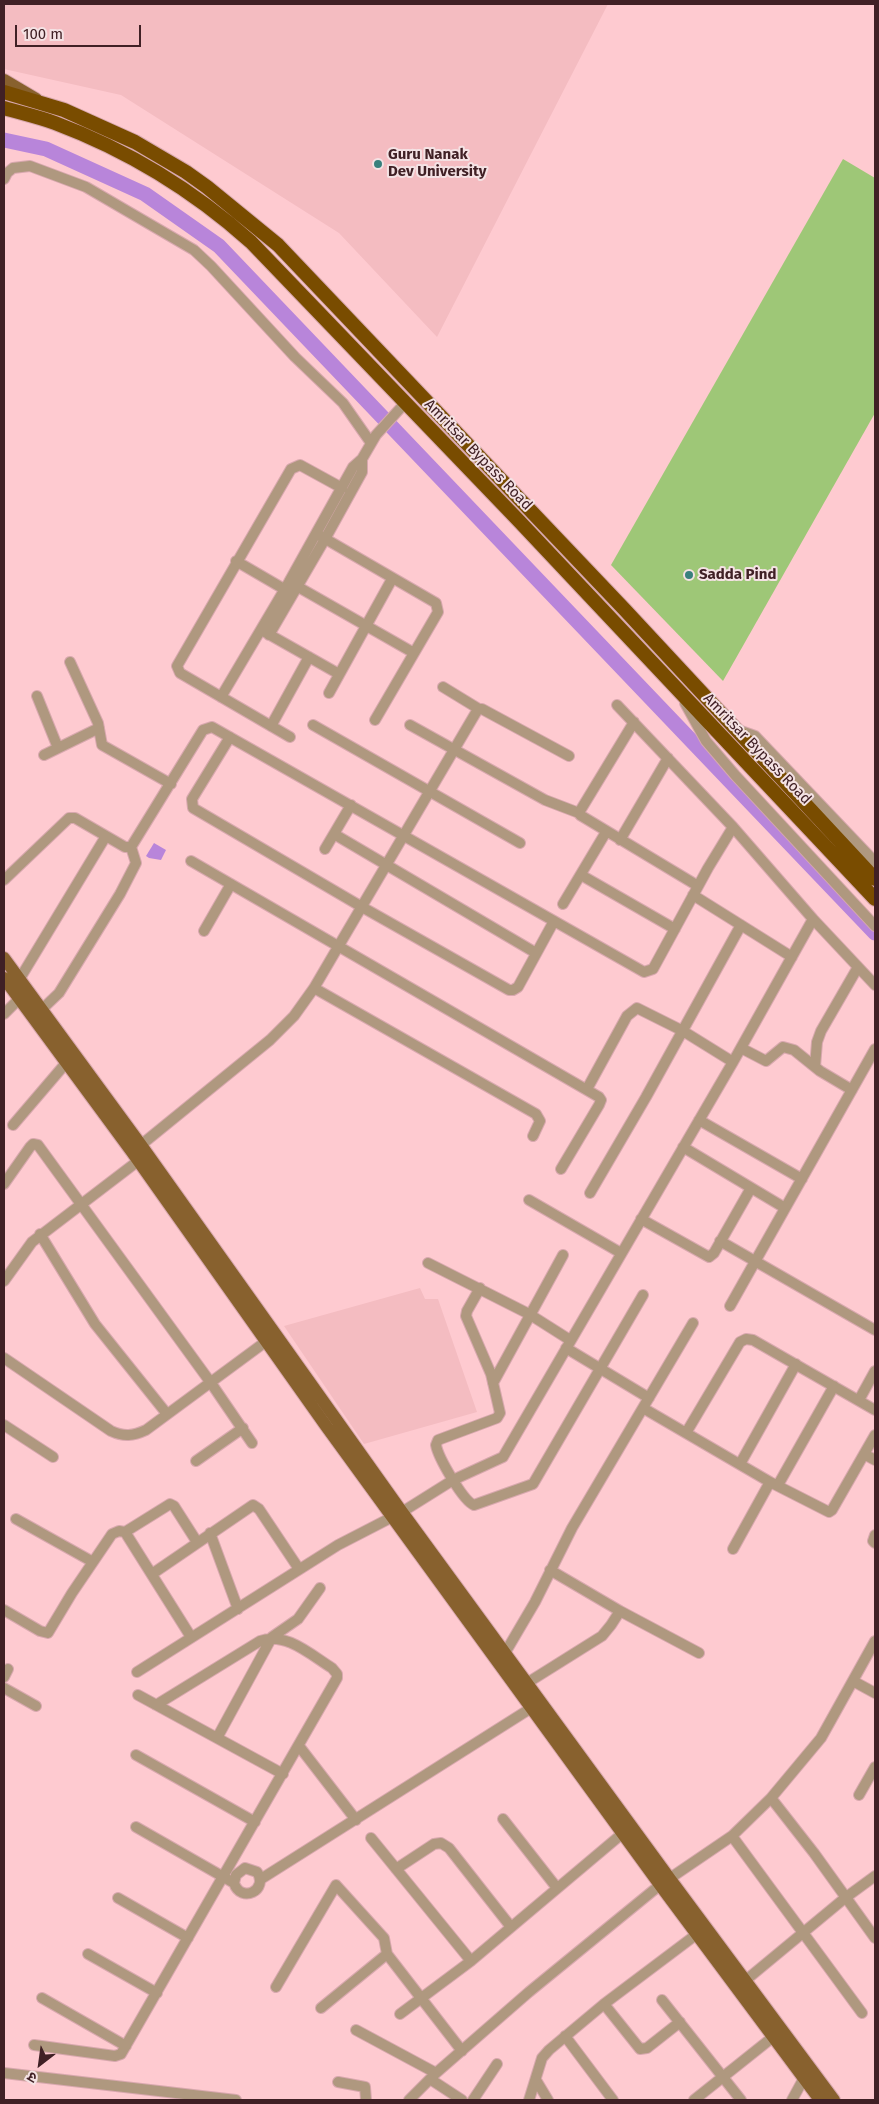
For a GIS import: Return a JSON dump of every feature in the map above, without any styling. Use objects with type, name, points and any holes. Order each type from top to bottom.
[{"type":"highway","name":"Amritsar Bypass Road","points":[[4,92],[39,101],[112,130],[166,160],[228,203],[278,245],[632,617],[875,879]]},
{"type":"highway","name":"Amritsar Bypass Road","points":[[4,108],[54,122],[132,157],[219,215],[263,254],[401,406],[678,690],[875,899]]},
{"type":"main road","points":[[4,80],[39,101]]},
{"type":"main road","points":[[4,958],[19,980],[66,1063],[137,1153]]},
{"type":"main road","points":[[4,978],[19,999],[37,1014],[665,1882],[697,1934],[820,2100]]},
{"type":"main road","points":[[397,1514],[527,1683],[536,1705],[623,1833],[746,1980],[834,2100]]},
{"type":"street","points":[[4,178],[14,168],[30,166],[86,187],[194,250],[312,374],[343,403],[373,439]]},
{"type":"street","points":[[321,536],[353,467],[362,459],[373,439],[401,406]]},
{"type":"street","points":[[221,697],[265,632],[290,586],[362,472],[362,459]]},
{"type":"street","points":[[290,737],[180,673],[177,666],[236,561],[293,466],[300,465],[342,488]]},
{"type":"street","points":[[321,536],[436,603],[438,606],[438,612],[375,720]]},
{"type":"street","points":[[236,561],[290,586],[414,653]]},
{"type":"street","points":[[329,693],[392,579]]},
{"type":"street","points":[[265,632],[339,674]]},
{"type":"street","points":[[271,726],[309,658]]},
{"type":"street","points":[[70,662],[99,728],[100,743],[105,748],[171,784]]},
{"type":"street","points":[[443,687],[568,756]]},
{"type":"street","points":[[678,690],[706,741],[734,775],[875,926]]},
{"type":"street","points":[[37,696],[58,748]]},
{"type":"street","points":[[616,705],[733,827],[813,919],[875,985]]},
{"type":"street","points":[[4,1281],[26,1249],[40,1234],[80,1204],[281,1030],[314,988],[479,708]]},
{"type":"street","points":[[579,813],[634,722]]},
{"type":"street","points":[[313,724],[520,843]]},
{"type":"street","points":[[410,725],[545,800],[579,813],[582,817],[696,891],[741,925],[792,957]]},
{"type":"street","points":[[37,1014],[59,993],[120,894],[136,863],[132,847],[203,730],[212,727],[644,972],[653,969],[733,827]]},
{"type":"street","points":[[44,755],[99,728]]},
{"type":"street","points":[[735,728],[755,736],[875,862]]},
{"type":"street","points":[[230,737],[192,798],[193,808],[362,907],[509,990],[518,987],[554,921]]},
{"type":"street","points":[[620,840],[668,758]]},
{"type":"street","points":[[325,850],[351,805]]},
{"type":"street","points":[[4,880],[69,818],[75,818],[124,847],[132,847]]},
{"type":"street","points":[[564,904],[606,832]]},
{"type":"street","points":[[334,834],[536,952]]},
{"type":"street","points":[[19,980],[106,836]]},
{"type":"street","points":[[191,861],[599,1097],[601,1102],[561,1169]]},
{"type":"street","points":[[582,875],[675,929]]},
{"type":"street","points":[[204,931],[231,884]]},
{"type":"street","points":[[137,1672],[338,1545],[397,1514],[453,1480],[500,1459],[506,1454],[733,1062],[813,919]]},
{"type":"street","points":[[590,1193],[741,925]]},
{"type":"street","points":[[815,1067],[821,1031],[858,966]]},
{"type":"street","points":[[314,988],[536,1114],[540,1121],[533,1136]]},
{"type":"street","points":[[4,1014],[19,999]]},
{"type":"street","points":[[587,1089],[627,1016],[634,1010],[641,1009],[682,1030],[733,1062]]},
{"type":"street","points":[[741,1048],[766,1061],[779,1049],[787,1046],[815,1067],[852,1090]]},
{"type":"street","points":[[730,1306],[875,1048]]},
{"type":"street","points":[[12,1125],[66,1063]]},
{"type":"street","points":[[699,1120],[802,1179]]},
{"type":"street","points":[[4,1184],[30,1147],[36,1144],[41,1148],[211,1382],[252,1443]]},
{"type":"street","points":[[683,1147],[785,1208]]},
{"type":"street","points":[[641,1219],[707,1256],[713,1255],[751,1188]]},
{"type":"street","points":[[529,1200],[621,1253]]},
{"type":"street","points":[[40,1234],[95,1324],[167,1414]]},
{"type":"street","points":[[720,1241],[875,1330]]},
{"type":"street","points":[[494,1382],[529,1314],[563,1255]]},
{"type":"street","points":[[428,1263],[529,1314],[601,1368],[649,1398]]},
{"type":"street","points":[[480,1288],[466,1311],[466,1316],[494,1382],[500,1410],[497,1418],[436,1442],[436,1448],[453,1480],[470,1503],[474,1505],[533,1484],[643,1295]]},
{"type":"street","points":[[505,1653],[535,1602],[572,1528],[692,1323]]},
{"type":"street","points":[[4,1358],[110,1431],[123,1436],[138,1434],[146,1430],[271,1338]]},
{"type":"street","points":[[686,1433],[743,1340],[753,1340],[875,1410]]},
{"type":"street","points":[[740,1464],[796,1364]]},
{"type":"street","points":[[859,1400],[875,1371]]},
{"type":"street","points":[[733,1549],[834,1386]]},
{"type":"street","points":[[643,1408],[774,1484],[829,1512],[832,1510],[875,1435]]},
{"type":"street","points":[[4,1425],[53,1457]]},
{"type":"street","points":[[196,1461],[243,1428]]},
{"type":"street","points":[[864,1454],[875,1460]]},
{"type":"street","points":[[4,1610],[40,1631],[48,1632],[112,1534],[119,1531],[125,1532],[170,1504],[174,1506],[197,1542]]},
{"type":"street","points":[[152,1574],[249,1506],[256,1506],[299,1570]]},
{"type":"street","points":[[16,1519],[93,1562]]},
{"type":"street","points":[[125,1532],[191,1637]]},
{"type":"street","points":[[210,1533],[238,1609]]},
{"type":"street","points":[[875,1536],[873,1541],[875,1543]]},
{"type":"street","points":[[550,1570],[620,1611],[699,1653]]},
{"type":"street","points":[[156,1705],[260,1641],[272,1637],[298,1619],[320,1588]]},
{"type":"street","points":[[527,1683],[602,1636],[612,1625],[620,1611]]},
{"type":"street","points":[[217,1738],[272,1637]]},
{"type":"street","points":[[34,2045],[115,2056],[121,2054],[157,1994],[337,1678],[337,1674],[332,1668],[286,1640],[272,1637]]},
{"type":"street","points":[[408,2100],[529,1992],[665,1882],[732,1836],[771,1798],[821,1738],[875,1641]]},
{"type":"street","points":[[853,1681],[875,1694]]},
{"type":"street","points":[[4,1688],[36,1706]]},
{"type":"street","points":[[138,1695],[283,1774]]},
{"type":"street","points":[[136,1827],[234,1883],[238,1891],[251,1894],[259,1888],[261,1880],[536,1705]]},
{"type":"street","points":[[299,1746],[356,1820]]},
{"type":"street","points":[[136,1754],[255,1822]]},
{"type":"street","points":[[860,1795],[875,1767]]},
{"type":"street","points":[[771,1798],[875,1937]]},
{"type":"street","points":[[503,1819],[557,1888]]},
{"type":"street","points":[[400,2014],[471,1961],[623,1833]]},
{"type":"street","points":[[732,1836],[862,2013]]},
{"type":"street","points":[[371,1838],[471,1961]]},
{"type":"street","points":[[396,1869],[434,1844],[441,1843],[449,1848],[511,1927]]},
{"type":"street","points":[[234,1883],[236,1875],[246,1868],[254,1869],[261,1880]]},
{"type":"street","points":[[746,1980],[845,1898],[875,1876]]},
{"type":"street","points":[[276,1987],[336,1885],[384,1938],[387,1954],[462,2051]]},
{"type":"street","points":[[118,1898],[188,1938]]},
{"type":"street","points":[[528,2100],[545,2054],[604,2004],[697,1934]]},
{"type":"street","points":[[88,1954],[157,1994]]},
{"type":"street","points":[[321,2008],[387,1954]]},
{"type":"street","points":[[42,1998],[126,2046]]},
{"type":"street","points":[[662,2000],[741,2100]]},
{"type":"street","points":[[604,2004],[640,2049],[647,2048],[680,2022]]},
{"type":"street","points":[[356,2030],[433,2076],[462,2100]]},
{"type":"street","points":[[566,2036],[614,2100]]},
{"type":"street","points":[[694,2100],[773,2037]]},
{"type":"street","points":[[473,2100],[497,2064]]},
{"type":"street","points":[[4,2073],[208,2099],[236,2100]]},
{"type":"street","points":[[792,2100],[804,2078]]},
{"type":"street","points":[[536,2080],[548,2100]]},
{"type":"street","points":[[338,2082],[365,2087],[366,2100]]},
{"type":"shaded area","name":"Guru Nanak Dev University","points":[[4,4],[608,4],[437,337],[339,233],[121,95],[4,69]]},
{"type":"shaded area","points":[[154,843],[166,850],[161,860],[146,856]]},
{"type":"shaded area","points":[[420,1288],[425,1299],[438,1299],[477,1412],[364,1444],[284,1326]]},
{"type":"green space","points":[[843,159],[875,178],[875,413],[723,681],[611,565]]},
{"type":"waterway","points":[[4,140],[46,149],[145,194],[219,246],[875,933]]},
{"type":"place","name":"Guru Nanak Dev University","points":[[378,164]]},
{"type":"place","name":"Sadda Pind","points":[[689,575]]}]
